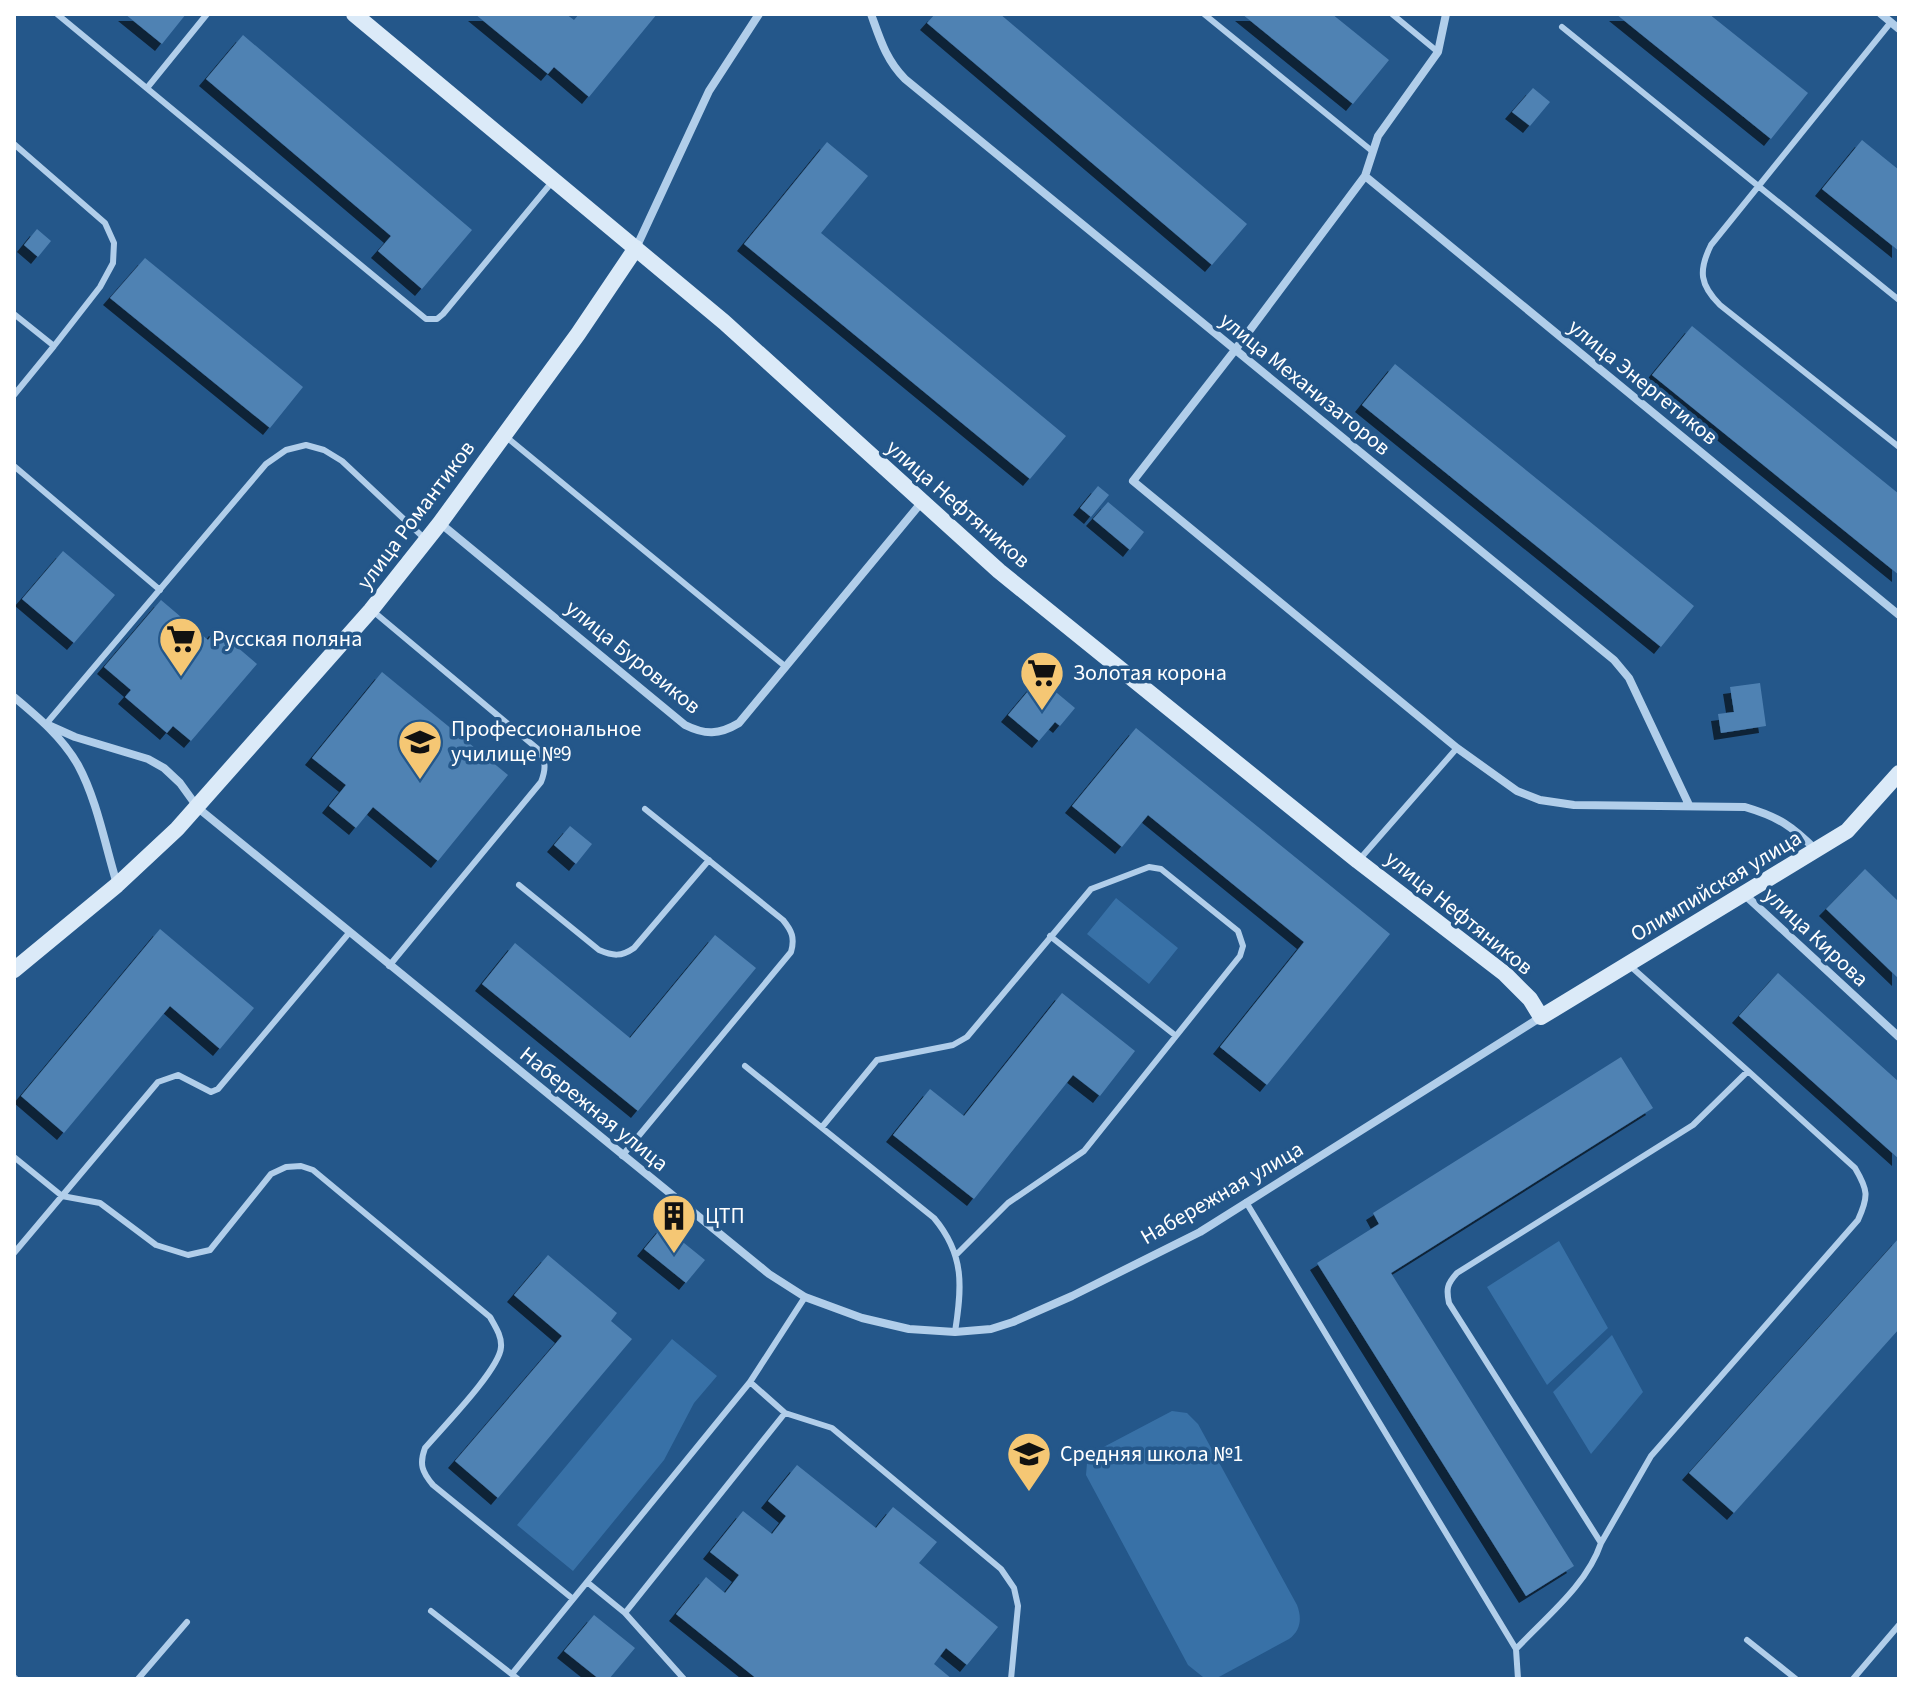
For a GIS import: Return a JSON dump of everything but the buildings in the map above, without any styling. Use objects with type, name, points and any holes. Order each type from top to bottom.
[{"type":"street","name":"улица Нефтяников","points":[[354,14],[724,322],[921,503],[1042,606],[1358,861],[1505,974],[1530,999],[1541,1017]]},
{"type":"street","name":"улица Романтиков","points":[[14,970],[117,885],[198,808],[371,610],[440,523],[578,334],[636,248],[709,91],[759,14]]},
{"type":"street","name":"улица Механизаторов","points":[[871,14],[884,52],[905,79],[1614,660],[1629,678],[1689,805]]},
{"type":"street","points":[[1446,14],[1438,52],[1388,120],[1372,151],[1365,176],[1133,481],[1457,748],[1517,791],[1540,800],[1574,805],[1745,807],[1770,814],[1791,825],[1817,851]]},
{"type":"street","points":[[1881,14],[1899,29]]},
{"type":"street","name":"улица Энергетиков","points":[[1365,176],[1899,615]]},
{"type":"street","name":"улица Буровиков","points":[[440,523],[685,725],[699,732],[725,731],[739,723],[921,503]]},
{"type":"street","name":"Набережная улица","points":[[14,697],[46,724],[77,763],[86,782],[117,885]]},
{"type":"street","name":"Набережная улица","points":[[46,724],[75,737],[156,763],[180,783],[198,808],[769,1274],[805,1297],[862,1318],[909,1329],[955,1332],[991,1329],[1072,1296],[1200,1232],[1541,1017]]},
{"type":"street","name":"Олимпийская улица","points":[[1541,1017],[1817,851],[1856,822],[1899,773]]},
{"type":"street","name":"улица Кирова","points":[[1745,895],[1899,1037]]},
{"type":"lane","points":[[57,14],[426,319],[437,319],[443,314],[554,180]]},
{"type":"lane","points":[[147,88],[207,14]]},
{"type":"lane","points":[[1204,14],[1372,151]]},
{"type":"lane","points":[[1392,14],[1438,52]]},
{"type":"lane","points":[[1891,22],[1711,245],[1704,260],[1703,279],[1707,292],[1720,305],[1899,447]]},
{"type":"lane","points":[[1562,27],[1899,300]]},
{"type":"lane","points":[[14,144],[105,223],[114,243],[113,263],[100,287],[14,395]]},
{"type":"lane","points":[[14,314],[54,346]]},
{"type":"lane","points":[[504,435],[786,667]]},
{"type":"lane","points":[[46,724],[266,464],[286,450],[306,445],[324,450],[342,461],[426,540]]},
{"type":"lane","points":[[14,466],[160,590]]},
{"type":"lane","points":[[371,610],[539,750],[545,759],[546,771],[541,782],[389,966]]},
{"type":"lane","points":[[1358,861],[1457,748]]},
{"type":"lane","points":[[622,1156],[791,952],[794,942],[791,930],[783,920],[645,809]]},
{"type":"lane","points":[[519,885],[599,950],[624,955],[634,948],[709,860]]},
{"type":"lane","points":[[822,1127],[877,1060],[953,1045],[967,1037],[1091,889],[1149,867],[1161,869],[1238,931],[1243,946],[1240,956],[1084,1151],[1074,1161],[1008,1203],[957,1254]]},
{"type":"lane","points":[[14,1253],[158,1082],[178,1075],[201,1089],[211,1092],[218,1089],[349,933]]},
{"type":"lane","points":[[1050,936],[1176,1036]]},
{"type":"lane","points":[[1516,1649],[1581,1580],[1595,1560],[1601,1543],[1651,1456],[1858,1220],[1866,1201],[1865,1185],[1855,1168],[1628,964]]},
{"type":"lane","points":[[745,1066],[934,1218],[946,1232],[957,1254],[960,1274],[955,1332]]},
{"type":"lane","points":[[1601,1543],[1449,1303],[1446,1291],[1457,1273],[1693,1125],[1748,1071]]},
{"type":"lane","points":[[14,1157],[62,1196],[100,1203],[156,1245],[188,1255],[210,1250],[271,1174],[286,1167],[301,1166],[313,1170],[490,1317],[500,1335],[501,1348],[494,1367],[425,1448],[421,1458],[423,1472],[433,1485],[573,1599]]},
{"type":"lane","points":[[1246,1202],[1516,1649],[1518,1679]]},
{"type":"lane","points":[[431,1611],[515,1677],[573,1599],[750,1382],[805,1297]]},
{"type":"lane","points":[[750,1382],[785,1413],[832,1428],[1001,1569],[1014,1588],[1018,1606],[1011,1679]]},
{"type":"lane","points":[[625,1613],[785,1413]]},
{"type":"lane","points":[[587,1582],[625,1613],[684,1679]]},
{"type":"lane","points":[[138,1679],[187,1622]]},
{"type":"lane","points":[[1853,1679],[1899,1625]]},
{"type":"lane","points":[[1747,1640],[1796,1679]]},
{"type":"shaded area","points":[[1116,898],[1178,948],[1149,984],[1087,934]]},
{"type":"shaded area","points":[[1559,1241],[1608,1328],[1547,1385],[1487,1287]]},
{"type":"shaded area","points":[[1612,1335],[1643,1392],[1591,1454],[1553,1392]]},
{"type":"shaded area","points":[[672,1339],[717,1376],[694,1403],[664,1460],[573,1571],[517,1525]]},
{"type":"shaded area","points":[[1172,1411],[1187,1413],[1198,1424],[1300,1615],[1298,1628],[1289,1639],[1217,1678],[1203,1677],[1188,1665],[1086,1475],[1087,1463],[1096,1451]]},
{"type":"place","name":"Русская поляна","points":[[181,678]]},
{"type":"place","name":"Золотая корона","points":[[1042,712]]},
{"type":"place","name":"Профессиональное училище №9","points":[[420,781]]},
{"type":"place","name":"ЦТП","points":[[674,1255]]},
{"type":"place","name":"Средняя школа №1","points":[[1029,1493]]}]
